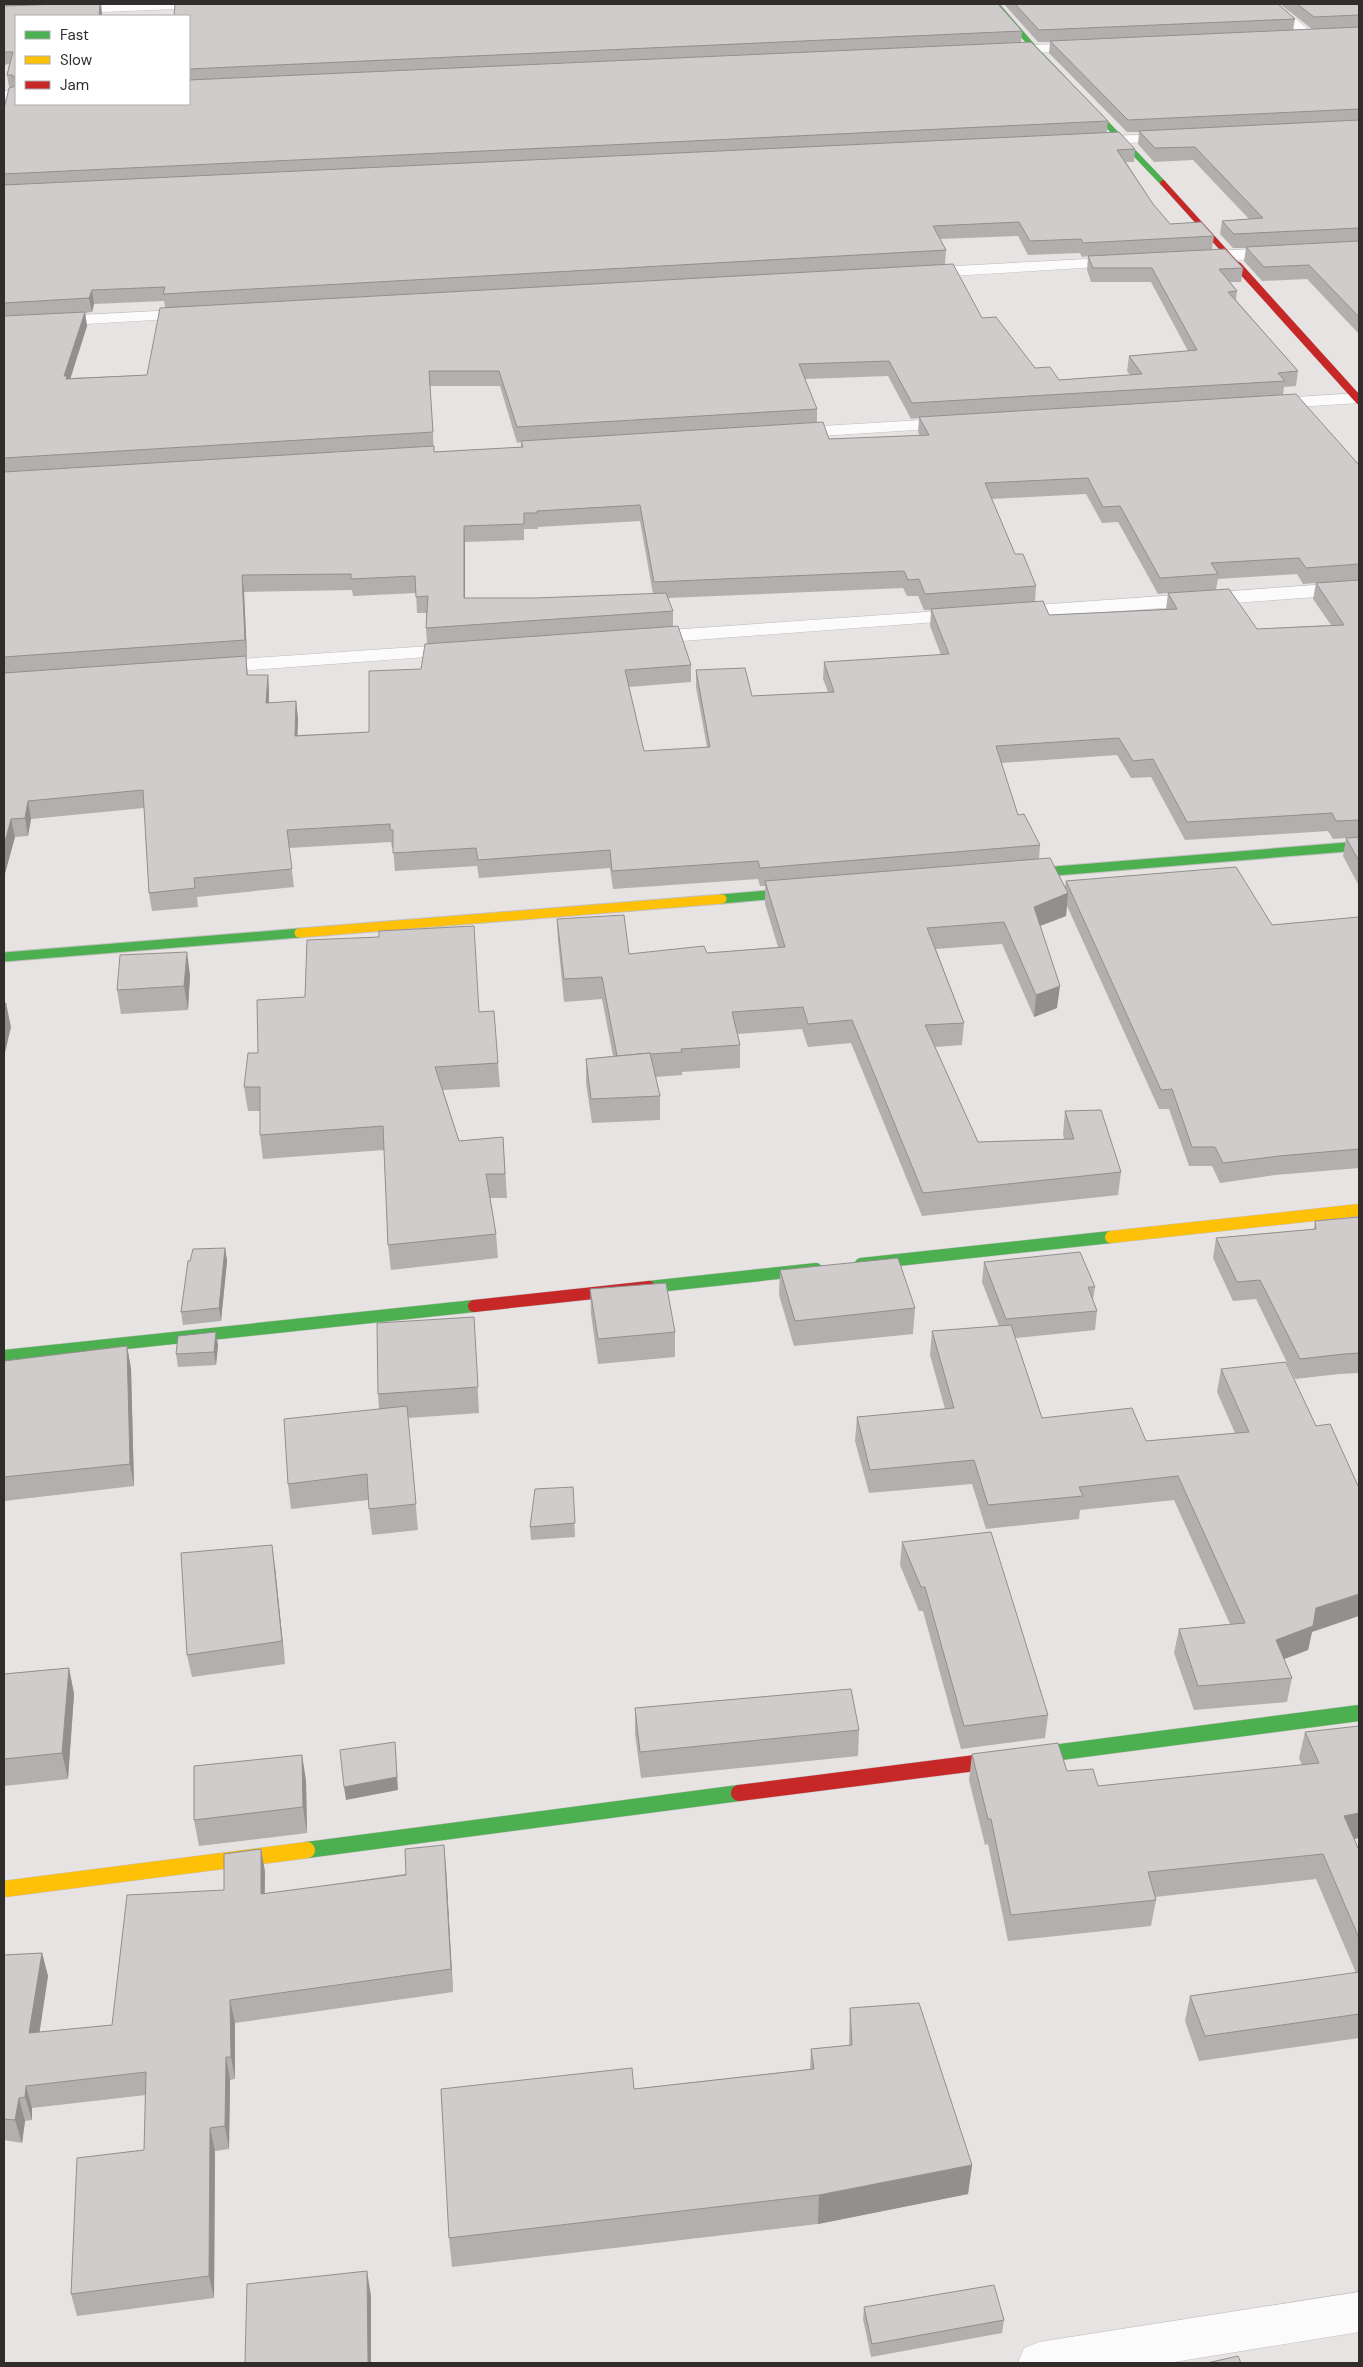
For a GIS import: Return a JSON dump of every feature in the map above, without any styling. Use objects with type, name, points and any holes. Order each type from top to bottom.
[{"type":"street","points":[[4,12],[200,4]]},
{"type":"street","points":[[996,4],[1036,49],[1124,139],[1359,399]]},
{"type":"street","points":[[1271,4],[1315,35],[1290,37]]},
{"type":"street","points":[[996,51],[1094,46]]},
{"type":"street","points":[[1084,141],[1192,136]]},
{"type":"street","points":[[1188,258],[1359,248]]},
{"type":"street","points":[[899,274],[1138,261]]},
{"type":"street","points":[[4,324],[213,313]]},
{"type":"street","points":[[1248,405],[1359,399]]},
{"type":"street","points":[[770,434],[970,422]]},
{"type":"street","points":[[622,639],[1359,588]]},
{"type":"street","points":[[193,669],[482,649]]},
{"type":"street","points":[[1003,875],[1359,846]]},
{"type":"street","points":[[4,957],[815,891]]},
{"type":"street","points":[[845,1266],[1359,1210]]},
{"type":"street","points":[[4,1356],[825,1268]]},
{"type":"street","points":[[4,1889],[1359,1713]]},
{"type":"street","points":[[1039,2363],[1359,2312]]},
{"type":"building","points":[[100,4],[99,15],[15,15],[15,77],[7,75],[13,52],[4,52],[4,6]]},
{"type":"building","points":[[175,4],[998,4],[1022,31],[190,69],[190,15],[174,15]]},
{"type":"building","points":[[1015,4],[1278,4],[1295,19],[1039,30]]},
{"type":"building","points":[[1297,4],[1359,4],[1359,15],[1314,17]]},
{"type":"building","points":[[1359,27],[1359,109],[1128,120],[1050,41]]},
{"type":"building","points":[[1031,42],[1108,121],[4,174],[4,109],[9,88],[15,86],[15,105],[190,105],[190,80]]},
{"type":"building","points":[[1359,120],[1359,228],[1234,234],[1222,221],[1263,218],[1195,147],[1155,148],[1139,131]]},
{"type":"building","points":[[1119,132],[1135,149],[1117,150],[1153,204],[1170,224],[1201,222],[1214,236],[1083,243],[1081,239],[1030,241],[1019,222],[933,226],[946,250],[163,294],[165,287],[92,290],[89,298],[4,303],[4,185]]},
{"type":"building","points":[[1359,241],[1359,317],[1309,265],[1264,267],[1246,247]]},
{"type":"building","points":[[1225,249],[1243,268],[1219,269],[1237,291],[1228,292],[1298,371],[1278,373],[1285,381],[912,403],[889,361],[799,364],[817,409],[517,427],[499,371],[429,371],[433,432],[4,458],[4,316],[85,312],[64,376],[67,376],[66,379],[147,375],[160,308],[953,264],[982,318],[996,317],[1035,368],[1050,367],[1059,380],[1142,374],[1129,356],[1197,350],[1152,268],[1093,268],[1088,256]]},
{"type":"building","points":[[1296,394],[1359,465],[1359,564],[1306,568],[1299,558],[1211,563],[1218,574],[1160,578],[1120,506],[1103,507],[1088,478],[985,483],[1015,554],[1023,554],[1036,586],[925,594],[919,579],[908,580],[904,571],[654,582],[640,505],[537,511],[537,513],[524,513],[524,524],[464,526],[464,598],[536,598],[666,593],[673,611],[426,628],[428,596],[416,597],[415,576],[351,579],[351,574],[242,575],[245,640],[4,657],[4,472],[434,446],[434,452],[523,447],[521,441],[823,422],[829,439],[929,435],[919,417]]},
{"type":"building","points":[[1359,580],[1359,820],[1336,821],[1332,813],[1187,822],[1153,759],[1133,761],[1119,738],[996,746],[1018,815],[1024,814],[1040,845],[760,868],[758,861],[612,871],[610,850],[478,860],[476,848],[393,853],[393,830],[390,830],[390,824],[287,830],[292,869],[194,878],[195,888],[149,893],[143,790],[28,801],[25,818],[11,819],[4,846],[4,673],[246,656],[247,675],[268,675],[266,703],[296,701],[295,736],[369,732],[369,671],[421,669],[425,644],[678,626],[691,665],[625,670],[644,751],[710,747],[696,670],[745,668],[752,696],[834,692],[824,662],[949,654],[931,609],[1043,601],[1049,615],[1177,609],[1168,593],[1229,589],[1257,629],[1344,625],[1316,583]]},
{"type":"building","points":[[1359,837],[1359,861],[1346,838]]},
{"type":"building","points":[[1050,858],[1068,893],[1034,907],[1060,986],[1036,995],[1004,922],[927,928],[964,1023],[925,1025],[978,1142],[1074,1139],[1065,1111],[1101,1110],[1121,1172],[923,1193],[852,1020],[808,1024],[803,1007],[732,1012],[740,1045],[681,1049],[682,1052],[617,1056],[602,977],[564,979],[557,919],[624,915],[629,954],[704,946],[707,953],[785,947],[765,881]]},
{"type":"building","points":[[1236,867],[1272,925],[1359,917],[1359,1149],[1223,1163],[1215,1147],[1192,1147],[1172,1089],[1161,1090],[1066,881]]},
{"type":"building","points":[[474,926],[479,1012],[494,1011],[498,1063],[435,1067],[459,1141],[503,1137],[505,1174],[486,1174],[496,1234],[388,1245],[383,1126],[260,1135],[260,1087],[244,1087],[248,1053],[258,1053],[257,1000],[305,997],[307,940],[379,937],[379,931]]},
{"type":"building","points":[[187,952],[184,986],[117,990],[120,955]]},
{"type":"building","points":[[650,1053],[660,1096],[591,1099],[586,1059]]},
{"type":"building","points":[[1359,1217],[1359,1353],[1300,1359],[1260,1280],[1237,1282],[1216,1238],[1316,1229],[1315,1221]]},
{"type":"building","points":[[225,1248],[219,1308],[181,1312],[188,1261],[190,1261],[193,1249]]},
{"type":"building","points":[[1080,1252],[1095,1287],[1088,1287],[1097,1311],[1006,1319],[984,1262]]},
{"type":"building","points":[[898,1258],[915,1308],[795,1321],[780,1270]]},
{"type":"building","points":[[666,1283],[675,1332],[598,1339],[590,1289]]},
{"type":"building","points":[[474,1317],[478,1387],[378,1394],[377,1323]]},
{"type":"building","points":[[1011,1325],[1042,1418],[1132,1408],[1146,1441],[1249,1432],[1221,1369],[1286,1362],[1316,1426],[1330,1424],[1359,1488],[1359,1594],[1316,1608],[1313,1626],[1276,1640],[1292,1678],[1198,1686],[1179,1629],[1245,1623],[1178,1476],[1079,1487],[1083,1496],[988,1505],[974,1460],[870,1470],[857,1417],[954,1408],[932,1331]]},
{"type":"building","points":[[216,1332],[214,1352],[176,1354],[178,1336]]},
{"type":"building","points":[[127,1346],[130,1464],[4,1477],[4,1361]]},
{"type":"building","points":[[407,1406],[416,1504],[369,1509],[367,1474],[288,1484],[284,1419]]},
{"type":"building","points":[[573,1487],[575,1523],[530,1527],[535,1489]]},
{"type":"building","points":[[991,1532],[1048,1715],[964,1726],[925,1587],[921,1587],[902,1542]]},
{"type":"building","points":[[272,1545],[282,1641],[187,1655],[181,1553]]},
{"type":"building","points":[[69,1668],[62,1753],[4,1759],[4,1674]]},
{"type":"building","points":[[851,1689],[859,1730],[640,1752],[635,1708]]},
{"type":"building","points":[[1359,1726],[1359,1813],[1344,1816],[1359,1850],[1359,1938],[1323,1854],[1148,1872],[1156,1900],[1011,1915],[991,1819],[988,1819],[972,1754],[1058,1743],[1067,1771],[1093,1769],[1098,1786],[1319,1763],[1305,1732]]},
{"type":"building","points":[[395,1742],[397,1777],[344,1787],[340,1750]]},
{"type":"building","points":[[302,1755],[303,1807],[194,1820],[194,1766]]},
{"type":"building","points":[[444,1845],[451,1969],[230,2000],[231,2057],[226,2057],[225,2126],[210,2128],[209,2276],[71,2294],[77,2158],[144,2150],[146,2072],[26,2086],[25,2097],[19,2098],[15,2120],[4,2119],[4,1955],[42,1953],[29,2033],[112,2025],[127,1895],[224,1890],[224,1854],[261,1849],[261,1894],[406,1875],[405,1849]]},
{"type":"building","points":[[1359,1972],[1359,2014],[1205,2036],[1190,1996]]},
{"type":"building","points":[[919,2003],[972,2165],[819,2195],[449,2238],[441,2089],[632,2068],[634,2089],[814,2069],[811,2049],[852,2045],[850,2008]]},
{"type":"building","points":[[367,2271],[368,2363],[245,2363],[247,2284]]},
{"type":"building","points":[[994,2285],[1004,2320],[872,2344],[864,2307]]},
{"type":"building","points":[[1238,2356],[1241,2363],[1207,2363]]},
{"type":"traffic: fast","points":[[996,4],[1035,49],[1163,183]]},
{"type":"traffic: fast","points":[[1019,874],[1359,846]]},
{"type":"traffic: fast","points":[[722,899],[802,892]]},
{"type":"traffic: fast","points":[[4,957],[299,933]]},
{"type":"traffic: fast","points":[[861,1264],[1111,1237]]},
{"type":"traffic: fast","points":[[649,1287],[816,1269]]},
{"type":"traffic: fast","points":[[4,1356],[474,1306]]},
{"type":"traffic: fast","points":[[1015,1758],[1359,1713]]},
{"type":"traffic: fast","points":[[307,1850],[739,1793]]},
{"type":"traffic: slow","points":[[299,933],[722,899]]},
{"type":"traffic: slow","points":[[1111,1237],[1359,1210]]},
{"type":"traffic: slow","points":[[4,1889],[307,1850]]},
{"type":"traffic: jam","points":[[1163,183],[1359,400]]},
{"type":"traffic: jam","points":[[474,1306],[649,1287]]},
{"type":"traffic: jam","points":[[739,1793],[1015,1758]]}]
